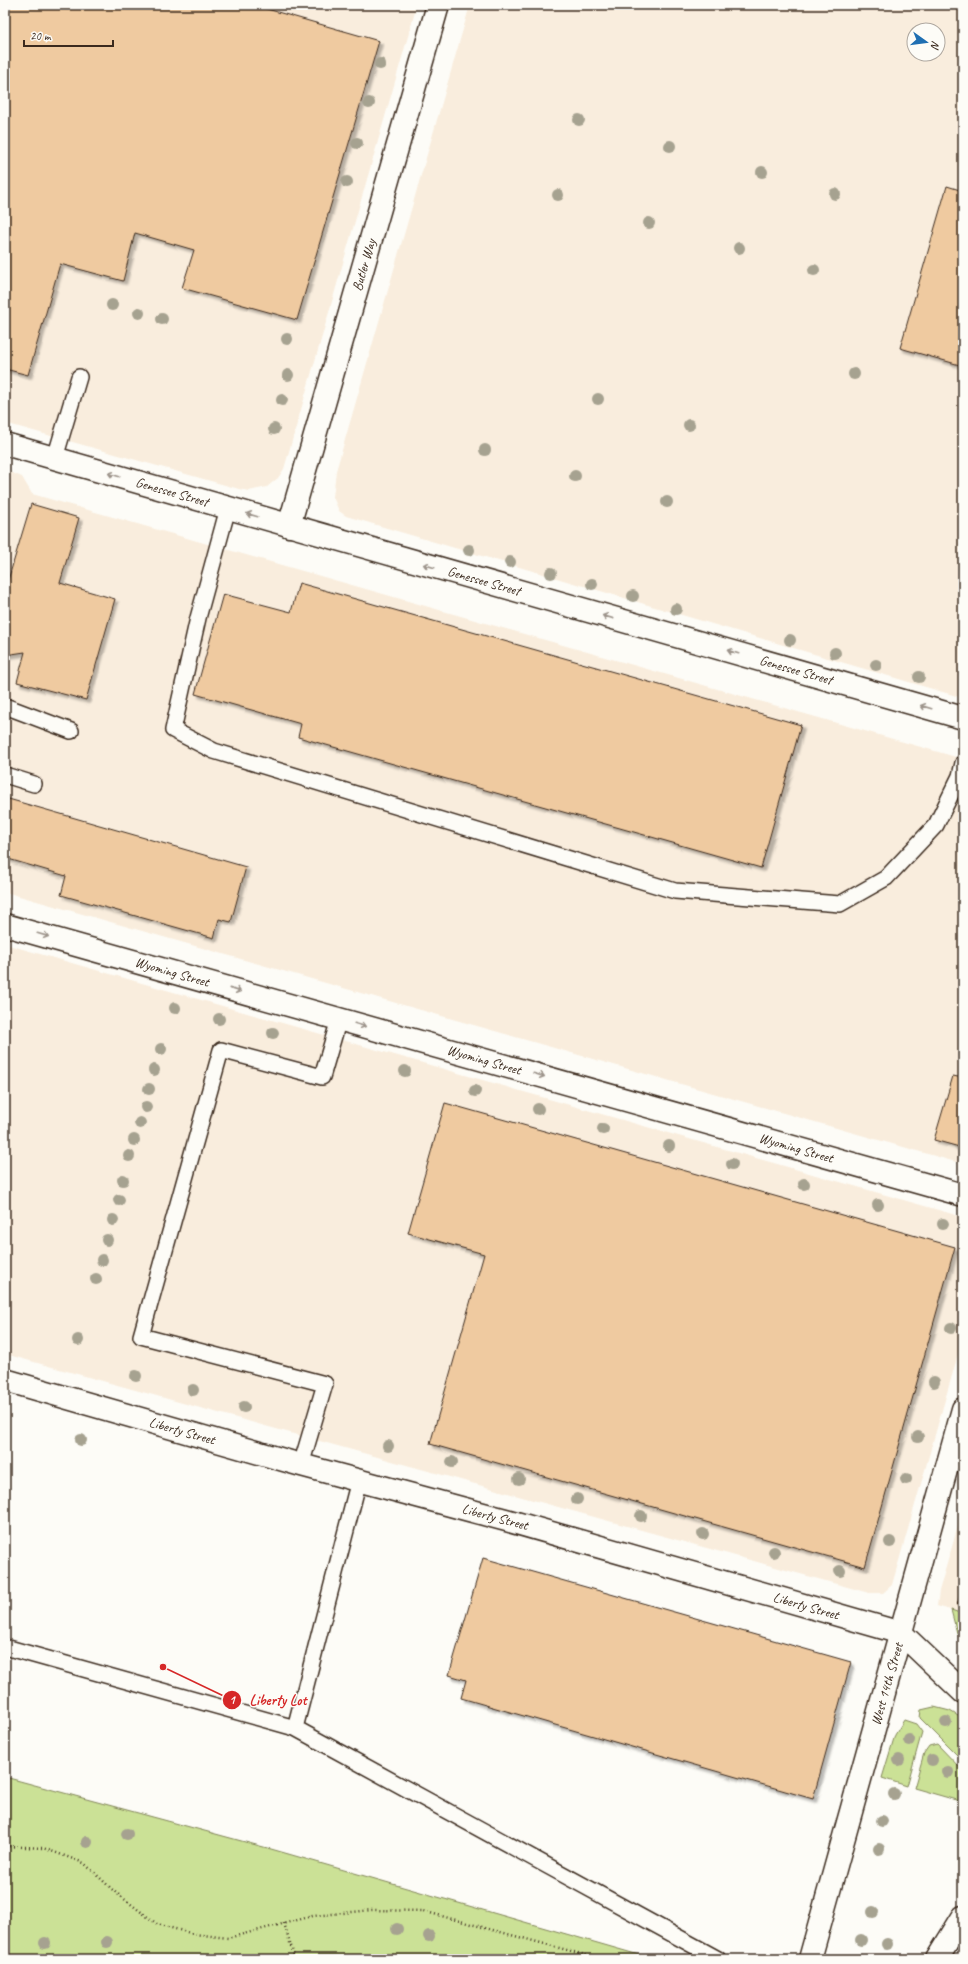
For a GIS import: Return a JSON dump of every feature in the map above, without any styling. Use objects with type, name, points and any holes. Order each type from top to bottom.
[{"type":"main road","name":"Butler Way","points":[[289,526],[438,5]]},
{"type":"main road","name":"Genessee Street","points":[[5,444],[963,718]]},
{"type":"main road","name":"Wyoming Street","points":[[5,925],[963,1195]]},
{"type":"main road","name":"Liberty Street","points":[[5,1380],[301,1465],[506,1520],[901,1633],[963,1692]]},
{"type":"main road","name":"West 14th Street","points":[[810,1959],[963,1409]]},
{"type":"main road","points":[[937,1959],[963,1916]]},
{"type":"lane","points":[[55,458],[79,377]]},
{"type":"lane","points":[[228,508],[198,618],[173,730],[214,751],[675,891],[840,904],[886,878],[936,825],[960,776],[963,763]]},
{"type":"lane","points":[[5,706],[71,731]]},
{"type":"lane","points":[[5,775],[34,784]]},
{"type":"lane","points":[[301,1465],[325,1384],[141,1336],[221,1050],[322,1077],[339,1019]]},
{"type":"lane","points":[[295,1728],[359,1480]]},
{"type":"lane","points":[[5,1647],[295,1728],[718,1959]]},
{"type":"path","points":[[5,1846],[44,1848],[84,1863],[115,1892],[157,1924],[194,1934],[228,1938],[313,1916],[372,1910],[423,1911],[600,1959]]},
{"type":"path","points":[[284,1923],[295,1959]]},
{"type":"shaded area","points":[[5,5],[417,5],[284,469],[278,478],[267,487],[249,491],[239,489],[5,423]]},
{"type":"shaded area","points":[[470,5],[963,5],[963,698],[346,516],[339,511],[333,497],[336,471]]},
{"type":"shaded area","points":[[5,470],[22,477],[32,494],[963,759],[963,1164],[5,892]]},
{"type":"shaded area","points":[[5,944],[963,1217],[963,1337],[892,1585],[883,1593],[869,1593],[5,1354]]},
{"type":"shaded area","points":[[963,1509],[963,1614],[937,1606],[939,1591]]},
{"type":"green space","points":[[951,1610],[963,1614],[963,1644],[957,1633]]},
{"type":"green space","points":[[934,1707],[950,1711],[963,1719],[963,1761],[920,1718],[921,1710]]},
{"type":"green space","points":[[904,1720],[916,1724],[922,1732],[907,1786],[882,1778],[895,1735]]},
{"type":"green space","points":[[937,1744],[963,1771],[963,1802],[914,1788],[924,1753],[929,1746]]},
{"type":"green space","points":[[5,1777],[271,1849],[653,1959],[5,1959]]},
{"type":"building","points":[[5,5],[253,5],[379,41],[297,320],[182,288],[194,250],[135,233],[123,281],[60,264],[28,375],[5,369]]},
{"type":"building","points":[[947,186],[963,191],[963,366],[900,348]]},
{"type":"building","points":[[31,504],[79,518],[60,583],[115,599],[86,700],[17,682],[25,652],[5,655],[5,590]]},
{"type":"building","points":[[299,583],[801,725],[761,868],[298,737],[301,724],[195,694],[223,594],[291,612]]},
{"type":"building","points":[[5,798],[246,867],[231,922],[219,919],[214,938],[61,895],[66,876],[5,858]]},
{"type":"building","points":[[953,1076],[963,1078],[963,1148],[934,1140]]},
{"type":"building","points":[[445,1103],[955,1247],[865,1567],[430,1444],[484,1254],[408,1233]]},
{"type":"building","points":[[483,1558],[851,1662],[813,1799],[461,1698],[466,1680],[449,1675]]},
{"type":"building","points":[[963,1585],[963,1608],[957,1606]]},
{"type":"place","name":"Liberty Lot","points":[[163,1667]]}]
